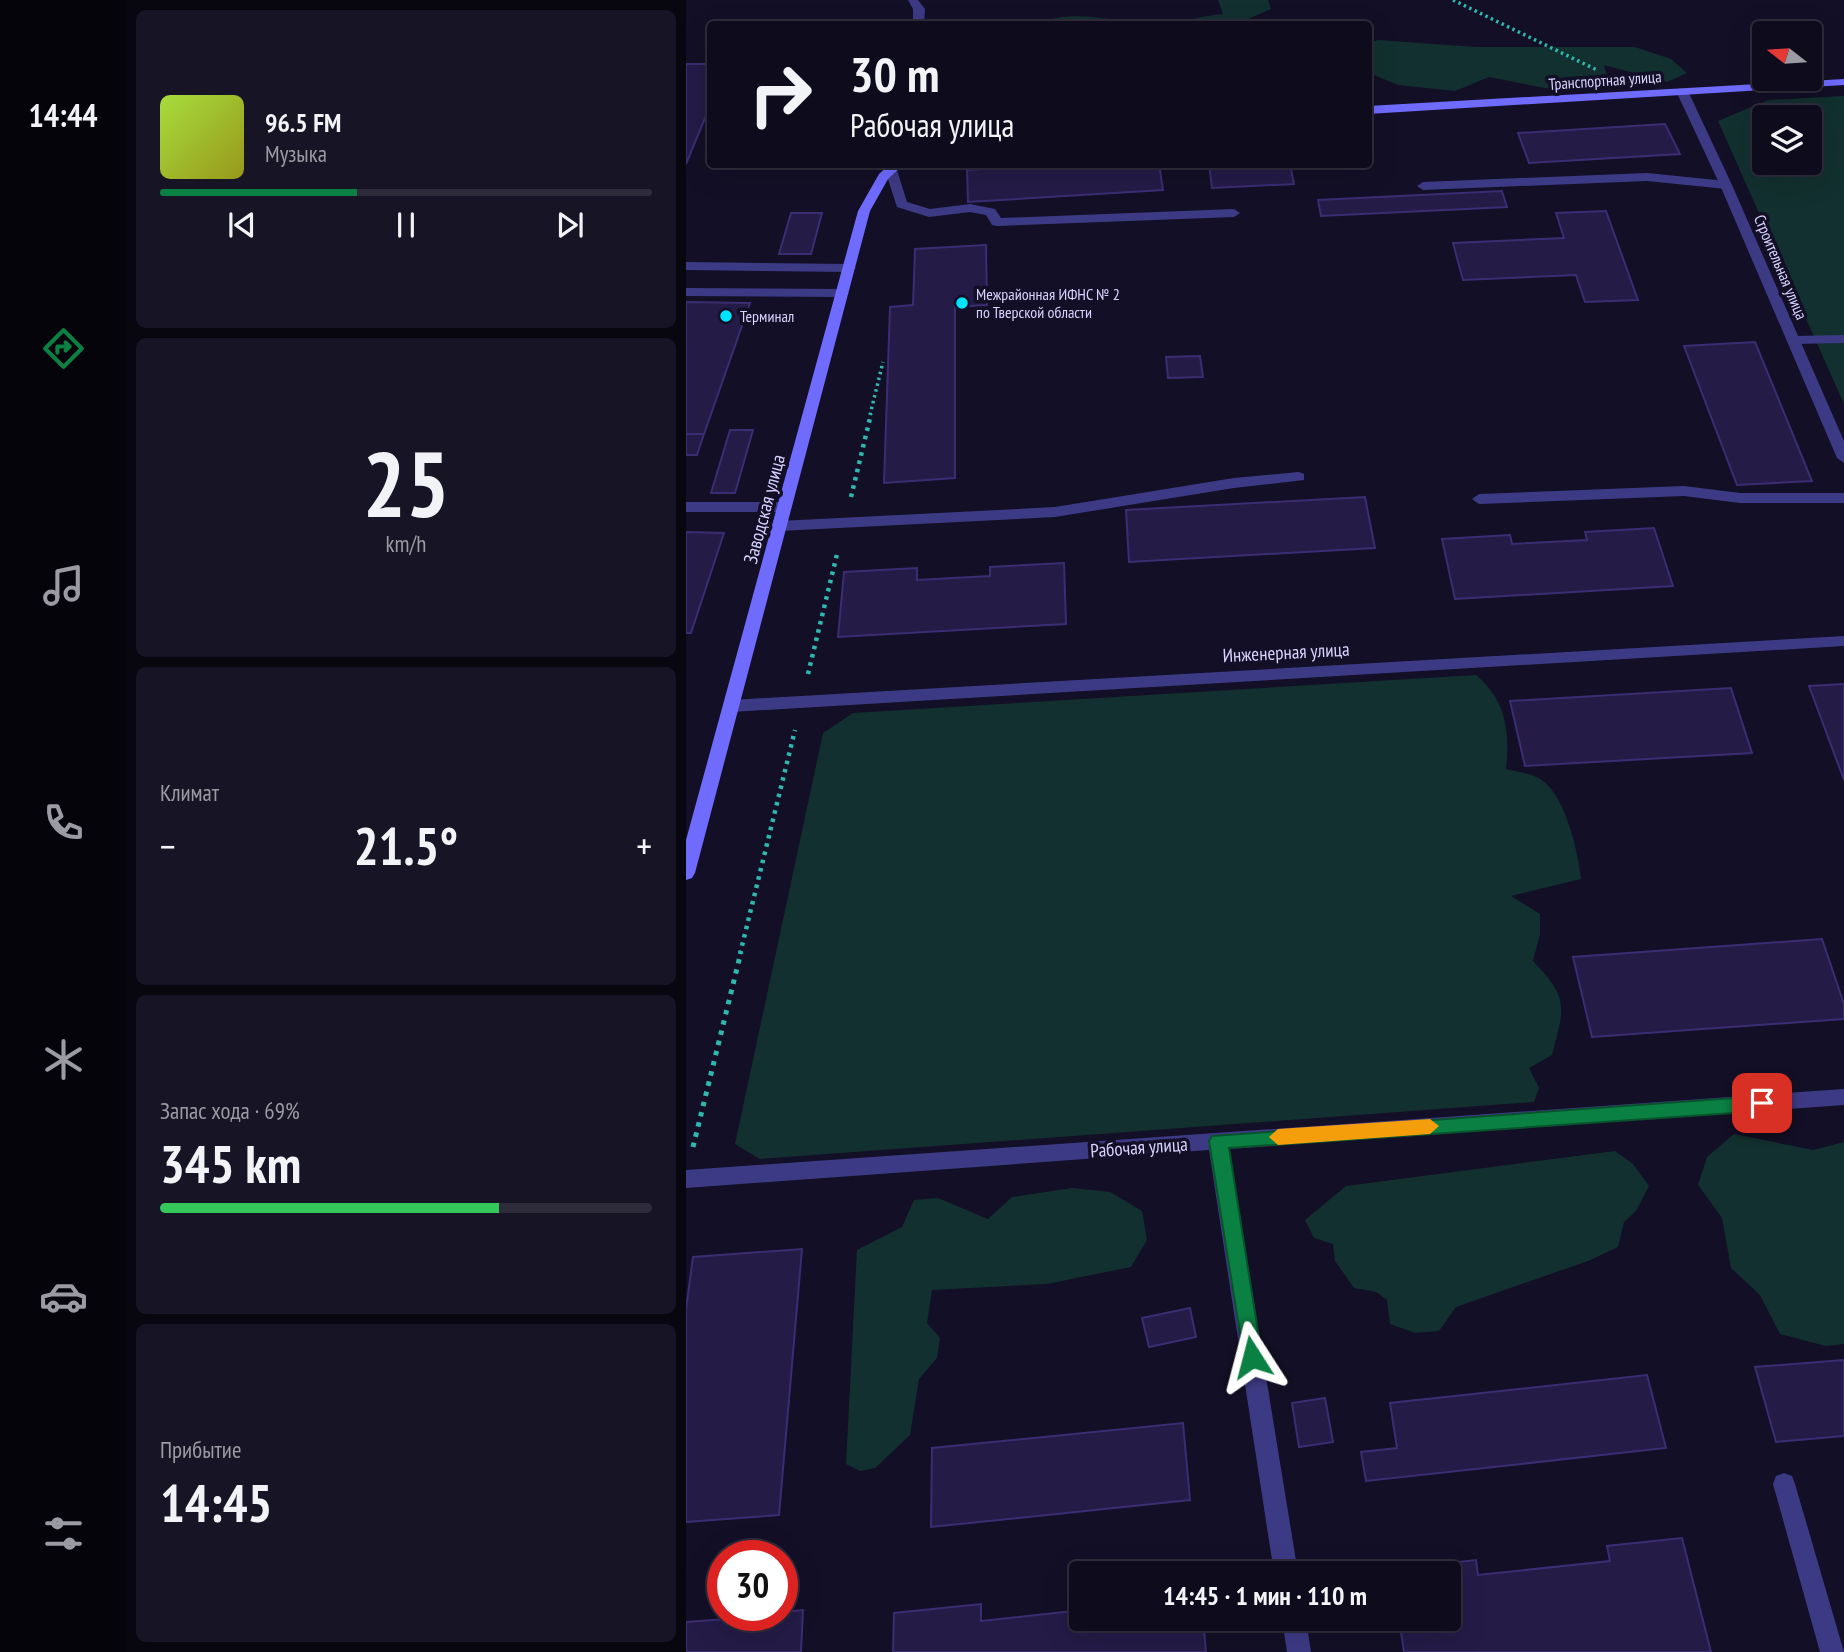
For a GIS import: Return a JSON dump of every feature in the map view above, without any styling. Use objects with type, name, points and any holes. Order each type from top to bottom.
[{"type":"street","points":[[913,0],[919,9],[919,21]]},
{"type":"street","name":"Транспортная улица","points":[[1372,110],[1844,82]]},
{"type":"street","name":"Строительная улица","points":[[1682,91],[1726,185],[1844,458]]},
{"type":"street","name":"Заводская улица","points":[[686,873],[864,211],[883,177],[894,168]]},
{"type":"street","points":[[895,168],[901,204],[929,213],[970,208],[991,212],[997,222],[1234,212]]},
{"type":"street","points":[[1423,186],[1647,177],[1726,185]]},
{"type":"street","points":[[686,266],[849,268]]},
{"type":"street","points":[[686,292],[842,293]]},
{"type":"street","points":[[1793,340],[1844,339]]},
{"type":"street","points":[[779,526],[1055,512],[1234,483],[1299,477]]},
{"type":"street","points":[[1479,499],[1684,491],[1740,498],[1844,498]]},
{"type":"street","points":[[686,506],[785,507]]},
{"type":"street","name":"Инженерная улица","points":[[731,706],[1844,640]]},
{"type":"street","name":"Рабочая улица","points":[[686,1179],[1844,1097]]},
{"type":"street","points":[[1218,1141],[1284,1561]]},
{"type":"street","points":[[1784,1484],[1832,1652]]},
{"type":"street","points":[[1296,1631],[1299,1652]]},
{"type":"path","points":[[1452,0],[1566,57]]},
{"type":"path","points":[[693,1150],[883,362]]},
{"type":"green space","points":[[1218,0],[1268,0],[1271,9],[1248,19],[1254,21],[1184,21],[1223,14]]},
{"type":"green space","points":[[1070,16],[1124,21],[1048,21]]},
{"type":"green space","points":[[1378,40],[1476,47],[1635,47],[1671,59],[1687,73],[1667,82],[1604,65],[1609,84],[1550,89],[1489,77],[1455,91],[1398,85],[1372,74],[1372,42]]},
{"type":"green space","points":[[1844,96],[1844,404],[1718,121],[1752,107],[1752,175],[1822,175],[1822,105],[1756,105],[1768,100]]},
{"type":"green space","points":[[1476,675],[1494,695],[1504,717],[1506,769],[1535,777],[1551,789],[1570,826],[1581,879],[1511,896],[1540,914],[1540,934],[1533,961],[1553,985],[1561,1005],[1552,1055],[1529,1068],[1539,1088],[1534,1102],[760,1159],[735,1144],[823,733],[853,713]]},
{"type":"green space","points":[[1734,1134],[1813,1150],[1844,1142],[1844,1344],[1826,1346],[1780,1334],[1760,1295],[1731,1268],[1722,1218],[1698,1185],[1707,1157]]},
{"type":"green space","points":[[1615,1151],[1633,1164],[1649,1186],[1636,1211],[1624,1222],[1618,1247],[1588,1261],[1456,1307],[1439,1331],[1415,1333],[1390,1324],[1387,1300],[1376,1292],[1354,1288],[1335,1261],[1333,1244],[1314,1238],[1305,1220],[1346,1186]]},
{"type":"green space","points":[[1072,1188],[1110,1192],[1142,1211],[1147,1240],[1131,1267],[1047,1284],[932,1290],[927,1323],[940,1338],[937,1358],[919,1379],[910,1435],[875,1468],[860,1471],[846,1464],[857,1250],[902,1227],[914,1200],[938,1198],[988,1219],[1012,1197]]},
{"type":"building","points":[[686,64],[707,64],[707,113],[686,164]]},
{"type":"building","points":[[1665,124],[1680,154],[1529,163],[1518,133]]},
{"type":"building","points":[[1160,168],[1163,190],[968,202],[967,170]]},
{"type":"building","points":[[1210,168],[1291,168],[1294,184],[1212,188]]},
{"type":"building","points":[[1502,191],[1507,207],[1321,216],[1318,200]]},
{"type":"building","points":[[1606,211],[1638,300],[1585,302],[1576,275],[1463,280],[1453,243],[1564,238],[1556,213]]},
{"type":"building","points":[[791,213],[822,213],[811,254],[779,254]]},
{"type":"building","points":[[986,245],[987,305],[955,307],[955,478],[884,483],[890,307],[913,305],[915,249]]},
{"type":"building","points":[[686,302],[750,303],[704,434],[686,434]]},
{"type":"building","points":[[1755,342],[1812,481],[1737,485],[1684,346]]},
{"type":"building","points":[[1200,356],[1203,377],[1168,378],[1166,357]]},
{"type":"building","points":[[730,430],[753,430],[735,493],[711,493]]},
{"type":"building","points":[[686,434],[704,434],[697,455],[686,455]]},
{"type":"building","points":[[1365,497],[1375,548],[1129,562],[1126,510]]},
{"type":"building","points":[[1654,528],[1673,586],[1455,599],[1442,539],[1510,535],[1512,544],[1587,540],[1585,532]]},
{"type":"building","points":[[686,532],[724,533],[691,633],[686,633]]},
{"type":"building","points":[[1064,563],[1066,624],[838,637],[844,572],[917,568],[917,580],[990,576],[990,567]]},
{"type":"building","points":[[1844,684],[1844,780],[1809,686]]},
{"type":"building","points":[[1731,688],[1752,753],[1525,766],[1510,701]]},
{"type":"building","points":[[1822,939],[1844,1004],[1844,1019],[1592,1037],[1573,957]]},
{"type":"building","points":[[802,1249],[779,1515],[686,1522],[686,1309],[693,1257]]},
{"type":"building","points":[[1190,1308],[1196,1337],[1149,1347],[1142,1318]]},
{"type":"building","points":[[1844,1360],[1844,1436],[1776,1442],[1755,1367]]},
{"type":"building","points":[[1647,1375],[1666,1448],[1366,1481],[1361,1452],[1397,1448],[1390,1403]]},
{"type":"building","points":[[1325,1398],[1333,1442],[1299,1447],[1292,1403]]},
{"type":"building","points":[[1183,1423],[1190,1500],[931,1527],[932,1448]]},
{"type":"building","points":[[1682,1538],[1711,1652],[1404,1652],[1401,1631],[1461,1631],[1461,1562],[1476,1560],[1478,1575],[1610,1561],[1607,1546]]},
{"type":"building","points":[[981,1604],[981,1621],[1069,1611],[1069,1631],[1204,1631],[1206,1652],[893,1652],[894,1613]]},
{"type":"building","points":[[798,1610],[803,1610],[801,1652],[686,1652],[686,1622],[707,1620],[707,1631],[798,1631]]},
{"type":"slow traffic","points":[[1278,1137],[1430,1126]]},
{"type":"place","name":"Межрайонная ИФНС № 2 по Тверской области","points":[[962,303]]},
{"type":"place","name":"Терминал","points":[[726,316]]},
{"type":"route","points":[[1252,1357],[1218,1141],[1762,1103]]}]
